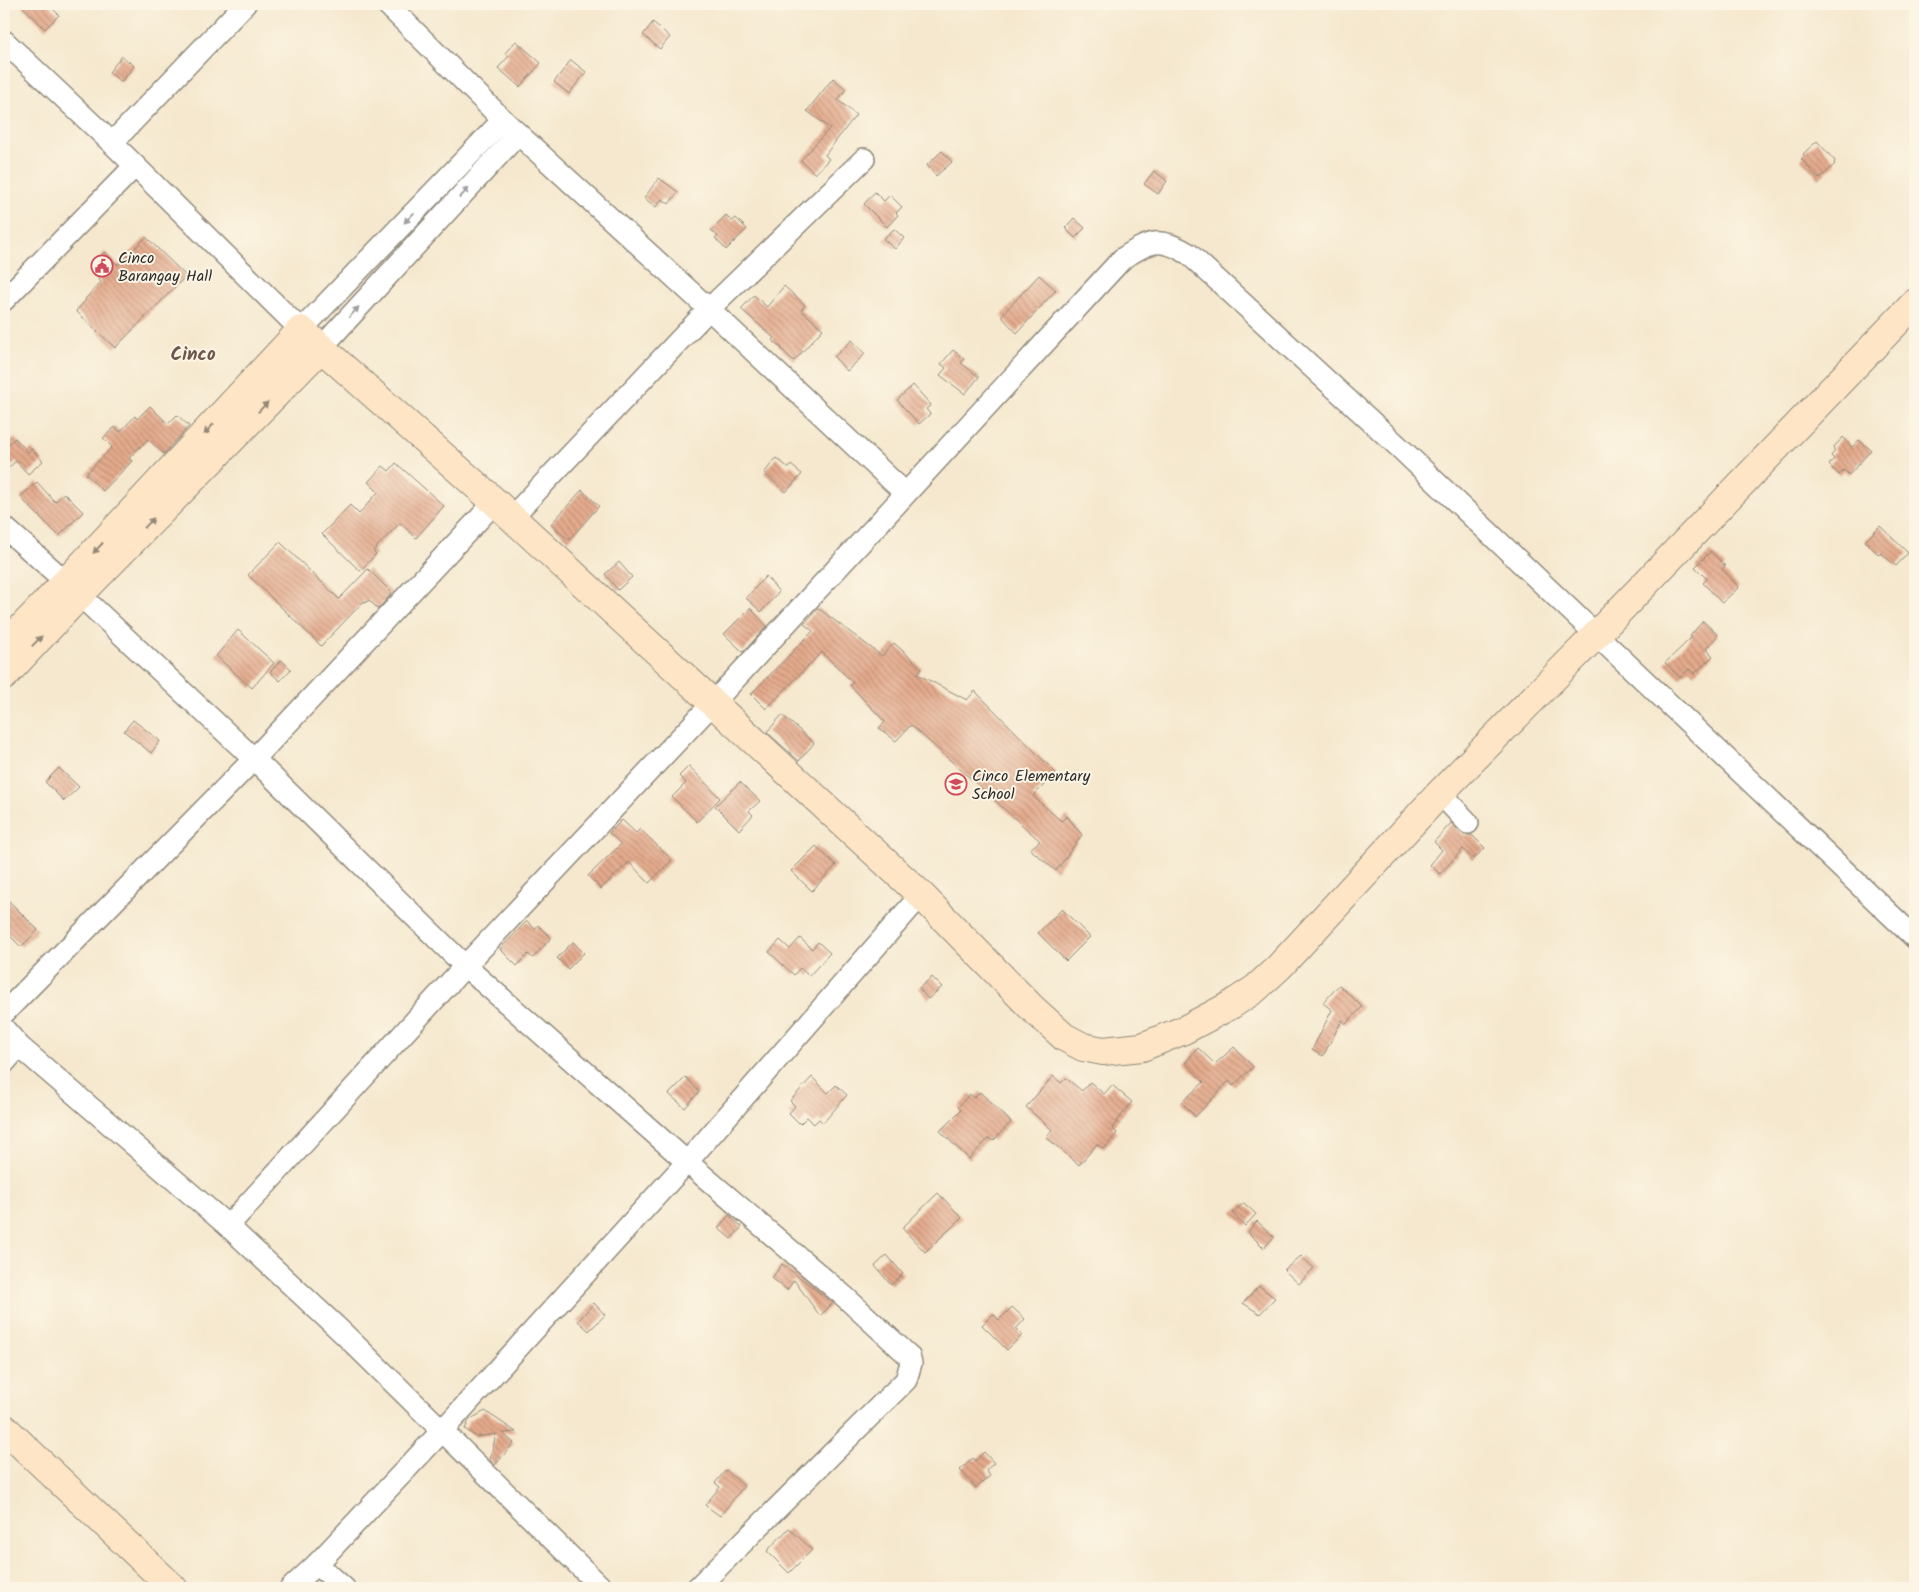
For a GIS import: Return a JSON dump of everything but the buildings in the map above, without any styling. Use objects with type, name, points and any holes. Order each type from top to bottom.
[{"type":"street","points":[[112,143],[245,4]]},
{"type":"street","points":[[387,4],[511,127],[905,493]]},
{"type":"street","points":[[4,41],[112,143],[301,330],[503,510],[921,895],[1032,1008],[1064,1037],[1082,1047],[1103,1052],[1142,1047],[1184,1030],[1231,1005],[1255,989],[1279,967],[1440,793],[1915,303]]},
{"type":"street","points":[[4,676],[73,589],[301,330],[511,127]]},
{"type":"street","points":[[4,646],[73,589],[321,348],[511,127]]},
{"type":"street","points":[[4,1013],[503,510],[864,160]]},
{"type":"street","points":[[4,300],[135,166]]},
{"type":"street","points":[[228,1226],[465,966],[712,704],[1122,259],[1140,247],[1161,242],[1174,245],[1196,261],[1400,447],[1915,938]]},
{"type":"street","points":[[4,527],[254,759],[465,966],[687,1162],[845,1297],[909,1356],[911,1363],[906,1380],[697,1588]]},
{"type":"street","points":[[1440,793],[1468,823]]},
{"type":"street","points":[[291,1588],[317,1564],[442,1431],[687,1162],[921,895]]},
{"type":"street","points":[[4,1029],[19,1046],[228,1226],[344,1334],[602,1588]]},
{"type":"street","points":[[4,1063],[19,1046]]},
{"type":"street","points":[[4,1428],[173,1588]]},
{"type":"street","points":[[317,1564],[344,1588]]},
{"type":"place","name":"Cinco Barangay Hall","points":[[102,266]]},
{"type":"place","name":"Cinco Elementary School","points":[[956,784]]},
{"type":"district","name":"Cinco","points":[[193,353]]}]
